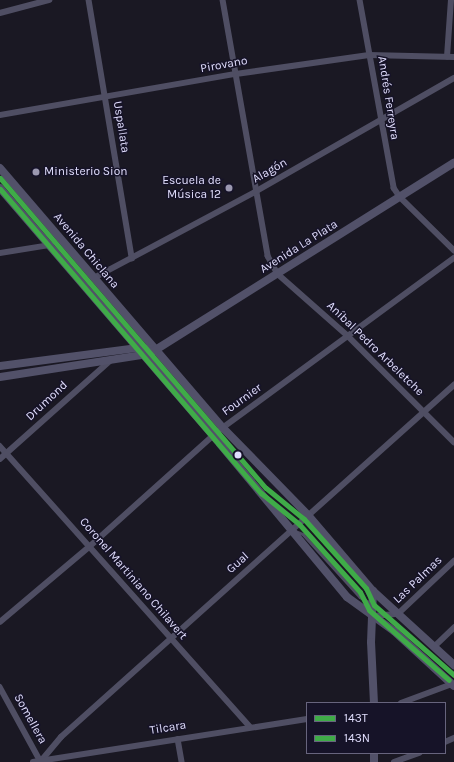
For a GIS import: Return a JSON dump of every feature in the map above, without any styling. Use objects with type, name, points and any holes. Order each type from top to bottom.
[{"type":"main road","name":"Avenida La Plata","points":[[0,377],[110,360],[148,352],[163,346],[454,163]]},
{"type":"main road","name":"Avenida Chiclana","points":[[0,168],[94,278],[148,352]]},
{"type":"main road","name":"Avenida Chiclana","points":[[0,188],[136,348],[148,352]]},
{"type":"main road","points":[[0,366],[136,348]]},
{"type":"main road","points":[[148,352],[218,432],[291,530],[347,597],[394,631],[453,684]]},
{"type":"main road","points":[[148,352],[218,432],[306,517],[373,591],[454,665]]},
{"type":"main road","points":[[373,591],[374,605],[371,642],[374,702]]},
{"type":"street","points":[[0,13],[49,0]]},
{"type":"street","name":"Uspallata","points":[[89,0],[132,258]]},
{"type":"street","name":"Aníbal Pedro Arbeletche","points":[[223,0],[255,192],[268,256],[278,274],[348,336],[454,442]]},
{"type":"street","name":"Andrés Ferreyra","points":[[360,0],[389,169],[400,197]]},
{"type":"street","points":[[447,57],[451,0]]},
{"type":"street","name":"Pirovano","points":[[0,115],[106,98],[236,74],[370,55],[454,57]]},
{"type":"street","name":"Alagón","points":[[94,278],[255,192],[454,78]]},
{"type":"street","points":[[400,197],[454,250]]},
{"type":"street","points":[[0,253],[50,245]]},
{"type":"street","name":"Fournier","points":[[0,622],[89,547],[218,432],[454,258]]},
{"type":"street","name":"Drumond","points":[[0,459],[110,360]]},
{"type":"street","name":"Gual","points":[[41,761],[61,737],[454,385]]},
{"type":"street","name":"Coronel Martiniano Chilavert","points":[[0,446],[170,640],[250,727]]},
{"type":"street","name":"Las Palmas","points":[[373,616],[398,614],[454,561]]},
{"type":"street","points":[[434,647],[454,628]]},
{"type":"street","points":[[404,702],[453,684]]},
{"type":"street","name":"Somellera","points":[[0,687],[41,761]]},
{"type":"street","name":"Tilcara","points":[[33,762],[306,719]]},
{"type":"street","points":[[178,739],[182,762]]},
{"type":"street","points":[[394,762],[417,754]]},
{"type":"lane","points":[[0,178],[148,352]]},
{"type":"lane","points":[[306,517],[366,588],[374,605]]},
{"type":"lane","points":[[291,530],[302,534],[360,597],[388,615],[454,675]]},
{"type":"transit line","name":"143T","points":[[0,178],[266,488],[304,519],[366,588],[374,605],[454,675]]},
{"type":"transit line","name":"143N","points":[[0,189],[261,493],[299,524],[360,592],[369,610],[449,680]]},
{"type":"place","name":"Ministerio Sion","points":[[36,172]]},
{"type":"place","name":"Escuela de Música 12","points":[[229,188]]}]
